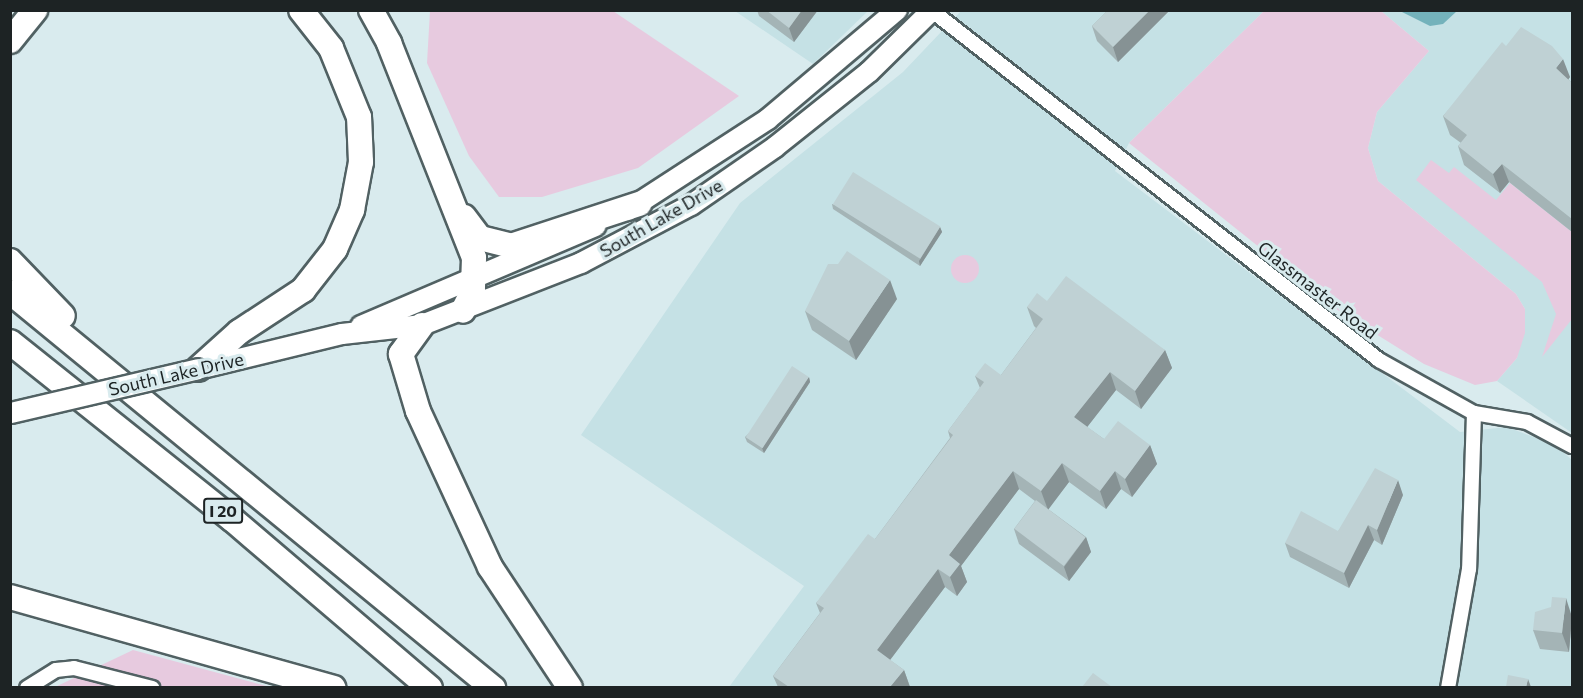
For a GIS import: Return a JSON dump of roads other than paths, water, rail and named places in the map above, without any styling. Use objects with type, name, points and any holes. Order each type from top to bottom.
[{"type":"highway","points":[[10,40],[36,10]]},
{"type":"highway","points":[[198,369],[239,332],[303,290],[335,249],[352,210],[362,162],[359,117],[331,48],[301,10]]},
{"type":"highway","points":[[371,10],[454,203],[474,258],[474,282],[464,311]]},
{"type":"highway","points":[[454,203],[480,238],[511,246],[639,204]]},
{"type":"highway","points":[[10,261],[178,428]]},
{"type":"highway","name":"I 20","points":[[10,292],[493,687]]},
{"type":"highway","points":[[422,325],[401,354],[418,411],[490,567],[570,687]]},
{"type":"highway","name":"I 20","points":[[10,342],[233,520],[430,687]]},
{"type":"highway","points":[[10,597],[333,687]]},
{"type":"main road","name":"South Lake Drive","points":[[342,334],[474,282],[639,204],[795,99],[897,10]]},
{"type":"main road","name":"South Lake Drive","points":[[11,414],[342,334],[422,325],[464,311],[581,263],[691,205],[838,98],[932,11]]},
{"type":"street","name":"Glassmaster Road","points":[[932,11],[1379,360],[1474,413],[1527,422],[1572,446]]},
{"type":"street","points":[[1448,687],[1468,569],[1474,413]]},
{"type":"street","points":[[27,687],[56,670],[74,668],[152,687]]},
{"type":"water","points":[[1400,11],[1457,11],[1443,24],[1430,26]]}]
